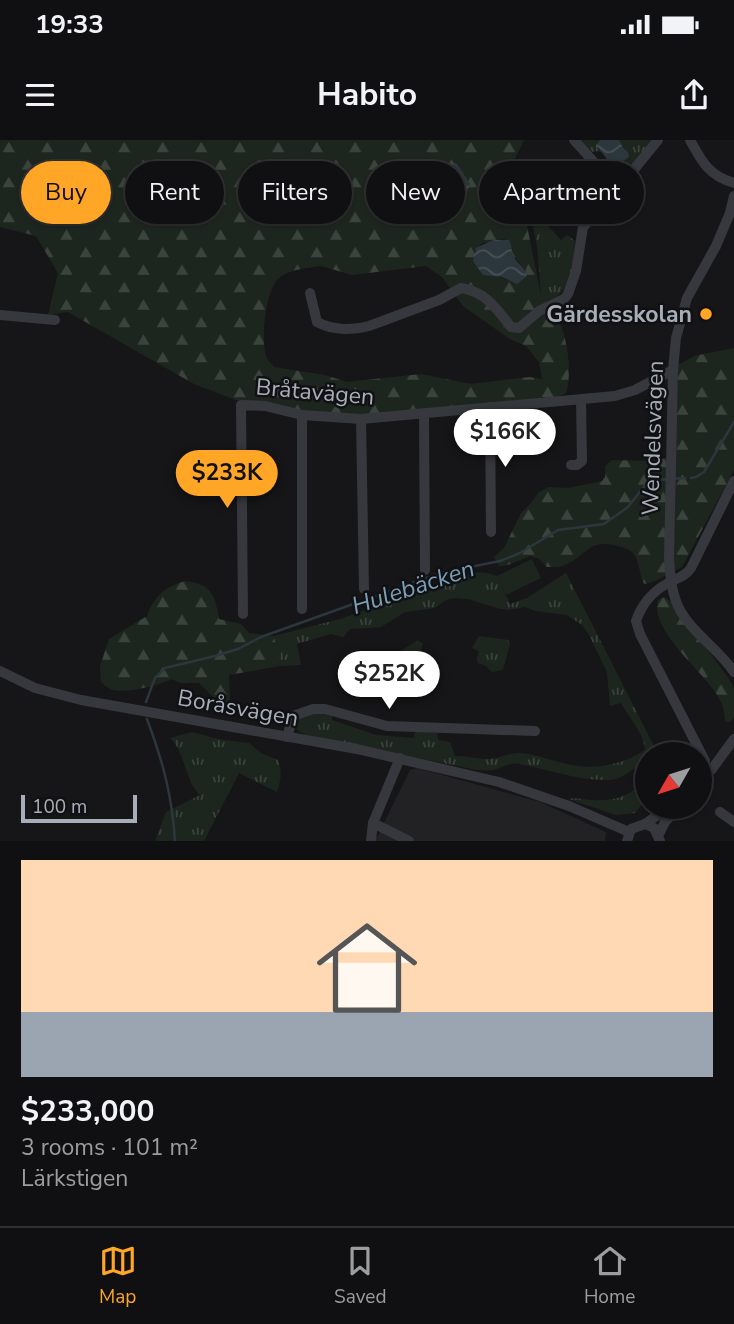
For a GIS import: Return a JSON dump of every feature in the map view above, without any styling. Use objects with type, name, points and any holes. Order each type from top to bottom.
[{"type":"street","points":[[574,140],[593,161]]},
{"type":"street","points":[[641,161],[659,140]]},
{"type":"street","points":[[690,140],[708,170],[719,178],[734,183]]},
{"type":"street","name":"Wendelsvägen","points":[[734,196],[716,246],[682,310],[673,370],[668,558],[677,603],[686,620],[720,653],[734,672]]},
{"type":"street","points":[[310,293],[317,322],[332,328],[359,329],[369,326],[439,300],[461,288],[477,291],[488,298],[511,327],[519,328],[539,311],[564,299],[568,294],[586,224]]},
{"type":"street","points":[[0,315],[55,320]]},
{"type":"street","name":"Bråtavägen","points":[[243,614],[241,405],[265,406],[302,415],[361,419],[424,415],[625,394],[673,370]]},
{"type":"street","points":[[572,464],[577,465],[582,461],[581,400]]},
{"type":"street","points":[[490,407],[491,532]]},
{"type":"street","points":[[302,415],[302,608]]},
{"type":"street","points":[[424,415],[425,570]]},
{"type":"street","points":[[361,419],[364,589]]},
{"type":"street","points":[[695,742],[636,626],[636,621],[646,599],[682,577],[691,568],[734,481]]},
{"type":"street","name":"Boråsvägen","points":[[0,671],[36,688],[71,698],[400,758],[532,792],[628,837],[638,825],[652,819]]},
{"type":"street","points":[[287,737],[293,716],[313,709],[337,711],[387,726],[535,731]]},
{"type":"street","points":[[712,769],[734,739]]},
{"type":"street","points":[[712,776],[734,749]]},
{"type":"street","points":[[371,841],[373,823],[400,758]]},
{"type":"street","points":[[720,811],[734,822]]},
{"type":"street","points":[[659,838],[668,819]]},
{"type":"street","points":[[373,823],[409,841]]},
{"type":"street","points":[[645,824],[652,826],[659,838]]},
{"type":"shaded area","points":[[417,768],[540,802],[606,832],[605,841],[375,841],[410,770]]},
{"type":"green space","points":[[0,140],[524,140],[514,161],[479,161],[479,224],[527,224],[541,295],[563,331],[569,368],[566,393],[550,400],[543,397],[362,415],[307,413],[236,400],[194,384],[68,312],[48,315],[58,273],[36,236],[0,227]],"holes":[[[505,239],[512,255],[526,270],[517,283],[496,276],[474,252],[482,243]],[[321,266],[352,275],[426,266],[442,277],[463,306],[510,339],[526,346],[539,362],[542,379],[529,377],[471,384],[421,374],[347,382],[325,375],[274,367],[267,358],[264,341],[267,305],[274,284],[288,273]]]},
{"type":"green space","points":[[578,140],[652,140],[636,161],[606,161],[603,151],[588,152]]},
{"type":"green space","points":[[533,224],[548,224],[561,240],[567,235],[575,241],[570,278],[562,292],[545,306],[541,295]]},
{"type":"green space","points":[[734,348],[734,470],[682,567],[644,584],[633,553],[608,544],[594,546],[560,567],[547,567],[539,559],[530,556],[499,566],[494,557],[504,548],[521,513],[539,492],[549,487],[568,488],[602,481],[605,477],[605,466],[612,460],[648,461],[674,457],[678,365],[694,356]]},
{"type":"green space","points":[[532,559],[541,578],[506,595],[497,576]]},
{"type":"green space","points":[[473,572],[497,576],[510,604],[527,598],[566,573],[652,742],[643,742],[621,703],[610,706],[607,672],[588,633],[582,625],[567,615],[525,607],[508,610],[454,598],[435,608],[405,612],[381,627],[350,629],[343,637],[331,634],[297,644],[301,665],[280,666],[274,636],[340,619]]},
{"type":"green space","points":[[185,581],[201,585],[210,592],[216,603],[219,619],[241,624],[249,633],[274,636],[280,666],[229,675],[230,706],[222,706],[199,683],[181,683],[172,679],[132,690],[116,691],[101,682],[100,666],[109,639],[147,616],[153,603],[166,589]]},
{"type":"green space","points":[[664,597],[673,603],[729,679],[734,689],[734,717],[730,722],[725,721],[722,705],[713,689],[670,639],[662,625],[658,600]]},
{"type":"green space","points":[[479,636],[508,640],[510,644],[503,670],[492,672],[478,663],[479,651],[472,648]]},
{"type":"green space","points":[[418,640],[423,644],[412,674],[396,671],[396,654]]},
{"type":"green space","points":[[306,713],[332,714],[332,720],[376,735],[414,738],[415,731],[437,733],[438,740],[450,742],[455,756],[487,759],[519,753],[581,766],[619,762],[635,756],[635,768],[620,778],[609,780],[574,777],[515,764],[493,770],[477,770],[307,735],[296,729],[294,721]]},
{"type":"green space","points":[[192,732],[249,743],[261,753],[278,760],[280,776],[277,792],[239,773],[204,841],[155,841],[166,812],[200,795],[170,738]]},
{"type":"green space","points":[[635,790],[635,813],[616,815],[568,799],[615,799]]},
{"type":"water","points":[[600,140],[619,140],[629,157],[623,161],[612,161],[596,145]]},
{"type":"water","points":[[465,176],[470,184],[465,197]]},
{"type":"water","points":[[493,240],[509,240],[514,257],[527,276],[517,284],[502,277],[483,275],[473,261],[476,248]]},
{"type":"waterway","name":"Hulebäcken","points":[[691,478],[704,472],[734,422]]},
{"type":"waterway","name":"Hulebäcken","points":[[146,702],[155,678],[165,668],[238,649],[261,637],[440,573],[500,561],[520,553],[558,530],[604,524],[628,507],[646,484],[656,480],[685,478]]},
{"type":"waterway","name":"Hulebäcken","points":[[147,719],[166,779],[175,841]]},
{"type":"place","name":"Gärdesskolan","points":[[706,314]]}]
